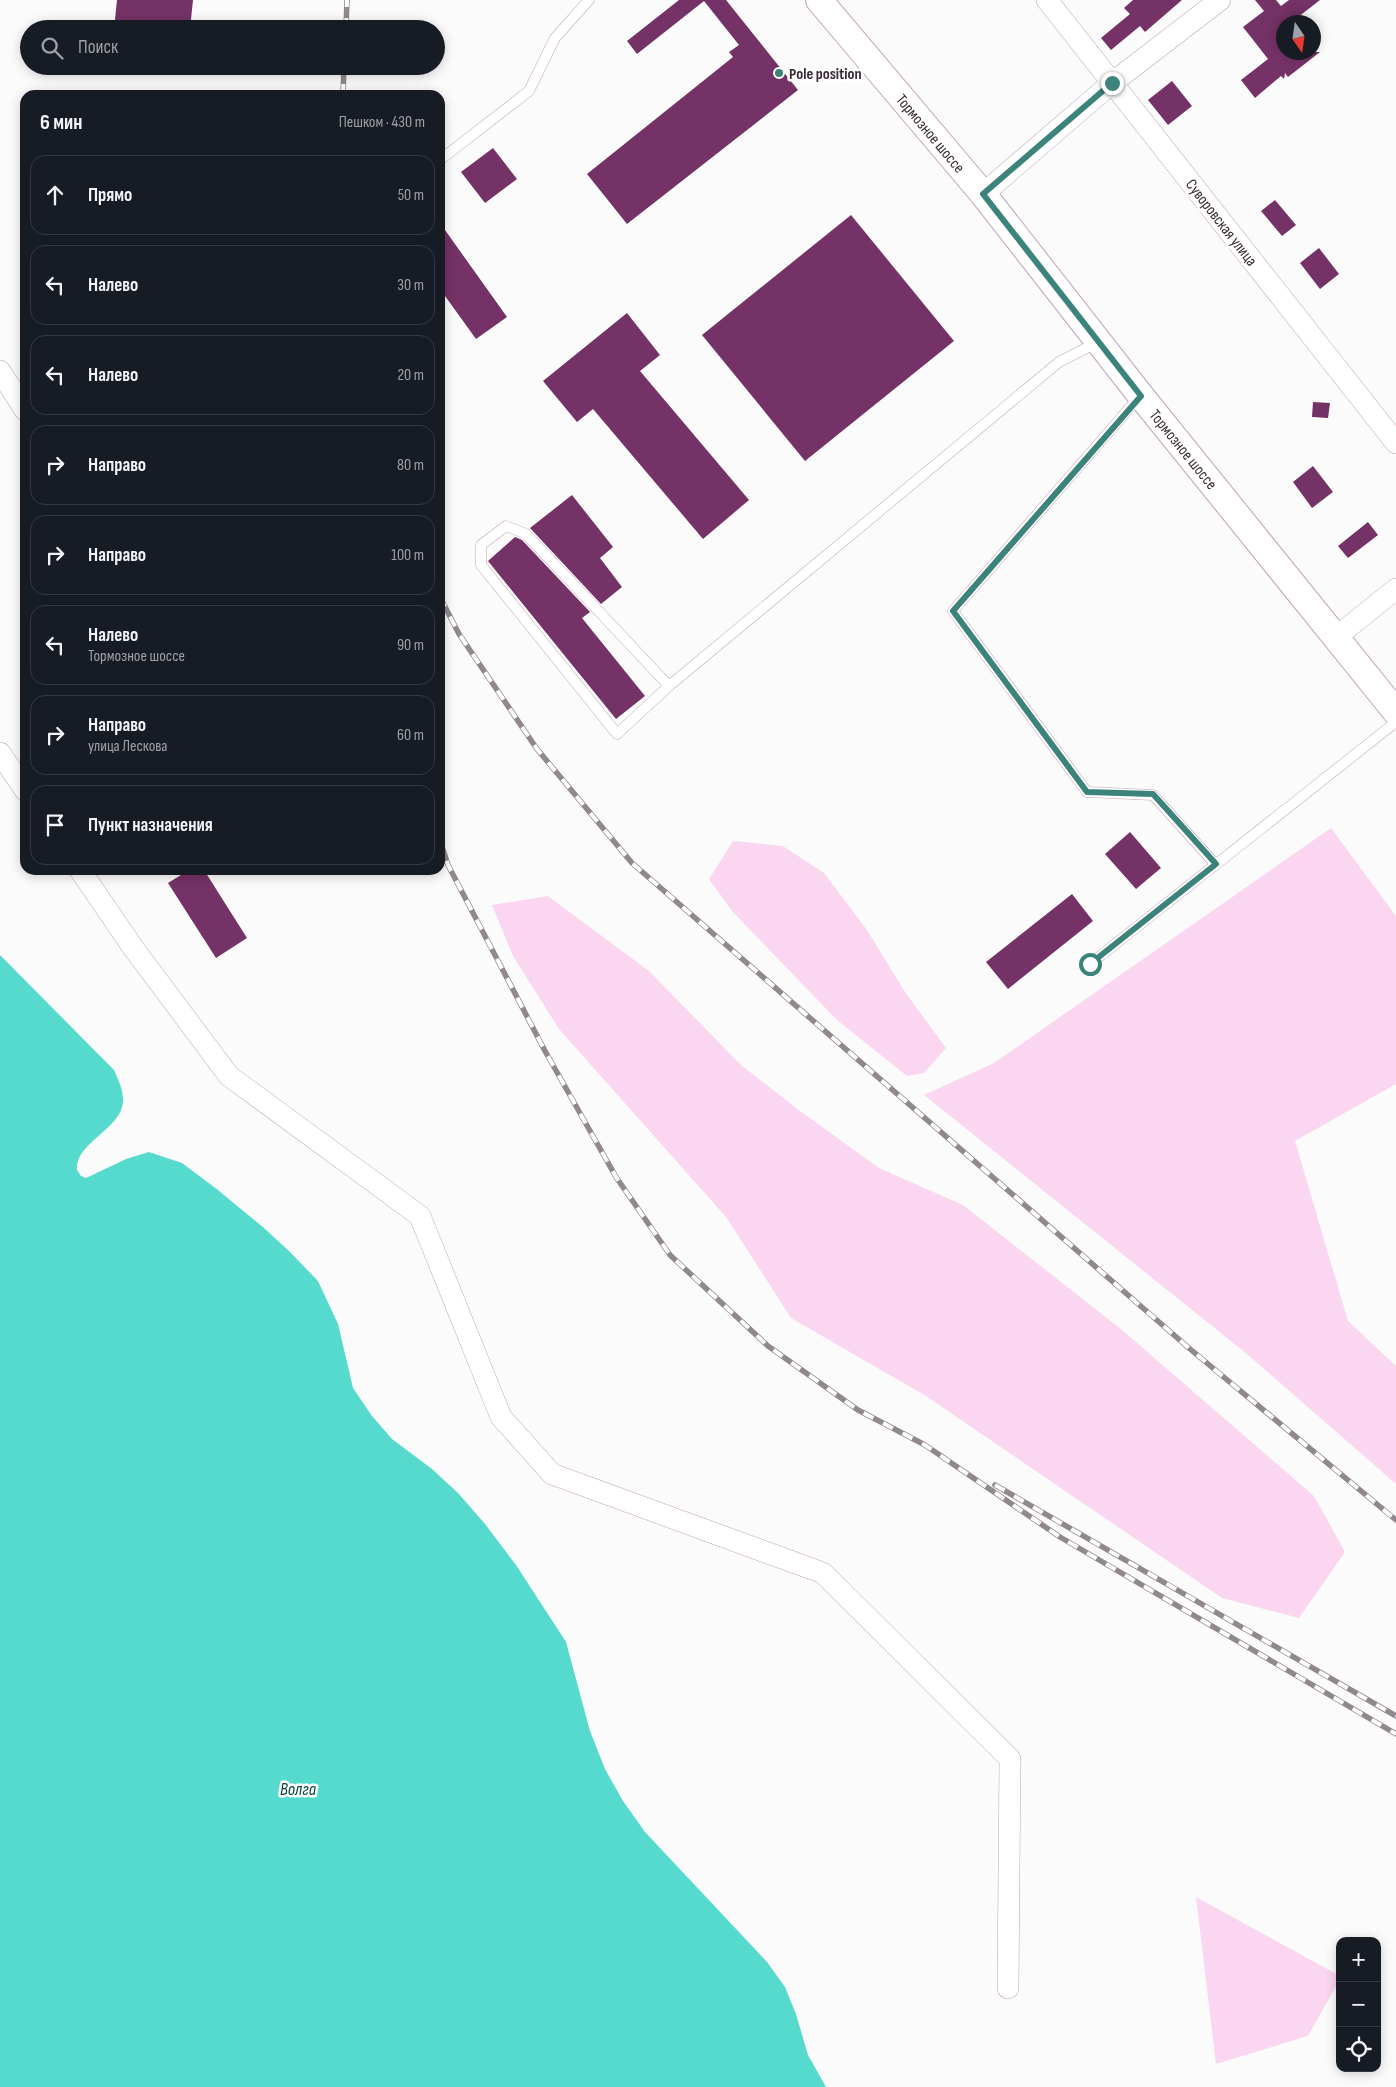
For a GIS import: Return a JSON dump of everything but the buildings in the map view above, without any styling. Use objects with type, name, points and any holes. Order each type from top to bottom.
[{"type":"street","name":"Тормозное шоссе","points":[[819,0],[983,194],[1141,396],[1396,712]]},
{"type":"street","name":"Суворовская улица","points":[[1047,0],[1396,443]]},
{"type":"street","points":[[983,194],[1112,83],[1220,0]]},
{"type":"street","points":[[0,371],[20,402]]},
{"type":"street","points":[[1336,637],[1396,589]]},
{"type":"street","points":[[0,753],[20,783]]},
{"type":"street","points":[[83,875],[134,949],[229,1076],[420,1216],[501,1417],[552,1474],[823,1573],[1010,1759],[1008,1988]]},
{"type":"lane","points":[[445,156],[530,91],[555,38],[589,0]]},
{"type":"lane","points":[[669,686],[526,534],[506,526],[481,545],[481,565],[617,734],[669,686],[1059,362],[1099,342]]},
{"type":"lane","points":[[1141,396],[953,611],[1087,792],[1153,794],[1216,864]]},
{"type":"lane","points":[[1090,964],[1396,722]]},
{"type":"shaded area","points":[[1331,828],[1396,916],[1396,1084],[1295,1141],[1348,1321],[1396,1366],[1396,1484],[1247,1354],[924,1095],[994,1063]]},
{"type":"shaded area","points":[[733,841],[783,846],[824,873],[867,930],[905,992],[946,1048],[924,1073],[907,1076],[837,1020],[732,911],[709,879]]},
{"type":"shaded area","points":[[548,896],[649,971],[741,1065],[800,1111],[879,1168],[963,1205],[1122,1330],[1314,1496],[1345,1552],[1299,1618],[1222,1598],[926,1396],[791,1318],[726,1217],[559,1029],[513,956],[492,905]]},
{"type":"shaded area","points":[[1196,1897],[1336,1974],[1336,1986],[1308,2036],[1216,2064]]},
{"type":"water","name":"Волга","points":[[0,955],[114,1070],[120,1084],[123,1100],[121,1110],[116,1119],[90,1143],[78,1160],[77,1170],[81,1176],[86,1178],[126,1159],[149,1152],[182,1163],[264,1228],[318,1281],[338,1324],[353,1388],[372,1416],[392,1439],[432,1469],[458,1493],[485,1524],[516,1565],[566,1642],[590,1731],[605,1769],[623,1801],[645,1832],[767,1962],[785,1987],[796,2014],[808,2055],[826,2087],[0,2087]]},
{"type":"railway","points":[[346,20],[347,0]]},
{"type":"railway","points":[[343,90],[344,75]]},
{"type":"railway","points":[[445,607],[459,634],[537,749],[632,863],[1190,1349],[1396,1520]]},
{"type":"railway","points":[[445,856],[448,865],[545,1051],[616,1177],[670,1255],[768,1346],[858,1410],[925,1445],[1060,1537],[1396,1734]]},
{"type":"railway","points":[[995,1485],[1396,1716]]},
{"type":"place","name":"Pole position","points":[[779,73]]},
{"type":"route","points":[[1090,964],[1216,864],[1153,794],[1087,792],[953,611],[1141,396],[983,194],[1112,83]]}]
